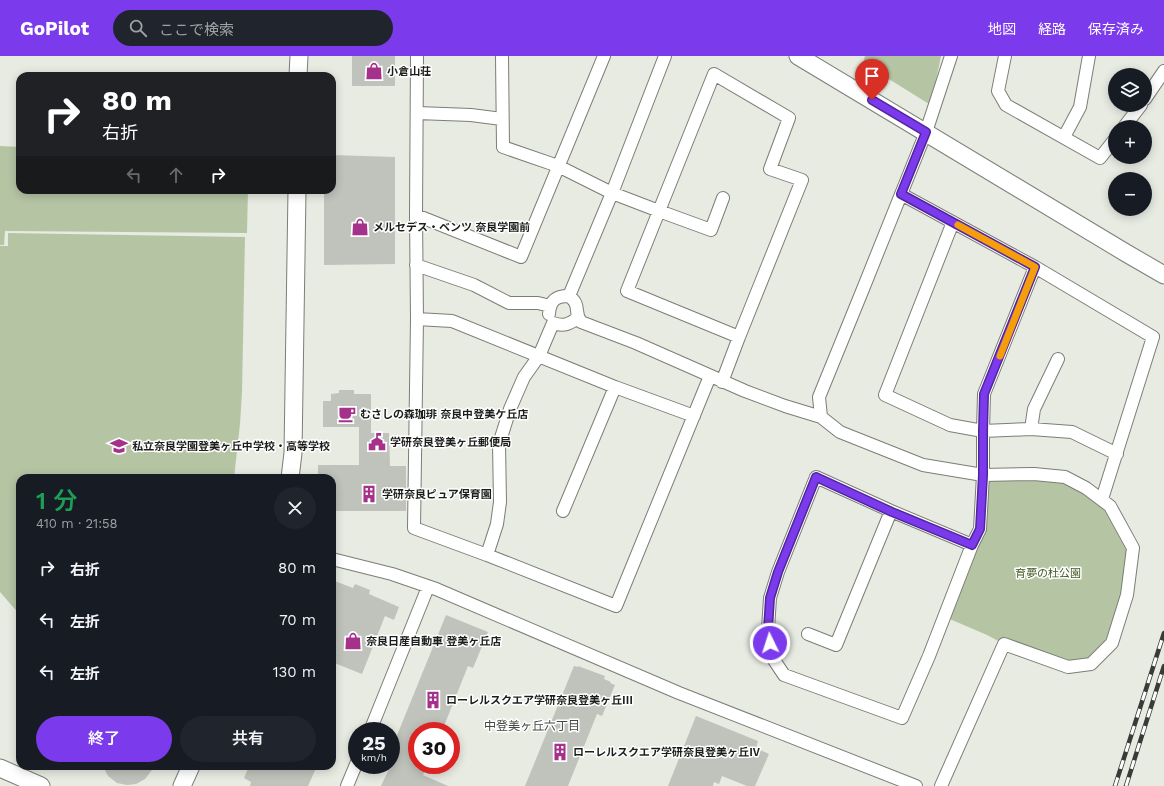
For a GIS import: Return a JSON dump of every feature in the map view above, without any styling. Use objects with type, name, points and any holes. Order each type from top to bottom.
[{"type":"street","points":[[298,56],[298,72]]},
{"type":"street","points":[[417,56],[417,319],[414,528],[616,606],[710,376]]},
{"type":"street","points":[[502,56],[503,147],[558,166],[612,193],[711,230],[724,198]]},
{"type":"street","points":[[416,216],[521,257],[604,56]]},
{"type":"street","points":[[569,296],[612,193],[665,56]]},
{"type":"street","points":[[798,56],[1164,275]]},
{"type":"street","points":[[821,417],[819,396],[864,289],[926,132],[951,56]]},
{"type":"street","points":[[1005,56],[998,91],[1006,105],[1100,158],[1108,148]]},
{"type":"street","points":[[1064,137],[1080,107],[1089,56]]},
{"type":"street","points":[[1152,88],[1164,70]]},
{"type":"street","points":[[722,382],[802,180],[770,169],[789,118],[714,74],[627,292],[739,337]]},
{"type":"street","points":[[417,112],[471,115],[502,119]]},
{"type":"street","points":[[1129,120],[1136,112]]},
{"type":"street","points":[[290,474],[293,453],[297,194]]},
{"type":"street","points":[[901,194],[1035,267],[1153,337],[1102,499]]},
{"type":"street","points":[[953,222],[885,395],[950,425],[983,431],[1031,429],[1072,432],[1116,454]]},
{"type":"street","points":[[416,265],[474,285],[509,303],[538,303],[550,306]]},
{"type":"street","points":[[972,545],[892,512],[816,477],[778,572],[770,598],[768,629],[772,657],[784,675],[902,718],[929,656],[972,545],[980,529],[983,475],[984,394],[1035,267]]},
{"type":"street","points":[[578,318],[570,323],[560,326],[553,323],[549,316],[550,306],[555,298],[560,296],[569,296],[574,300],[577,307],[578,318],[581,322],[636,343],[722,382],[785,406],[821,417],[840,432],[923,465],[983,475],[1034,474],[1065,477],[1086,488],[1110,506],[1133,548],[1127,595],[1112,643],[1091,664],[1068,668],[1004,644],[941,786]]},
{"type":"street","points":[[417,319],[452,321],[615,387],[694,416]]},
{"type":"street","points":[[486,555],[497,524],[500,502],[500,444],[510,409],[524,377],[539,356],[553,323]]},
{"type":"street","points":[[1031,429],[1034,410],[1058,359]]},
{"type":"street","points":[[563,511],[615,387]]},
{"type":"street","points":[[808,634],[836,645],[892,512]]},
{"type":"street","points":[[336,560],[392,574],[428,587],[678,694],[916,786]]},
{"type":"street","points":[[374,722],[428,587]]},
{"type":"street","points":[[0,768],[41,786]]},
{"type":"street","points":[[182,786],[189,770]]},
{"type":"street","points":[[347,786],[352,774]]},
{"type":"green space","points":[[865,56],[941,56],[933,95],[929,104],[863,63]]},
{"type":"green space","points":[[0,146],[16,147],[16,194],[248,194],[247,233],[5,231],[4,245],[0,245]]},
{"type":"green space","name":"私立奈良学園登美ヶ丘中学校・高等学校","points":[[8,233],[245,237],[242,392],[234,474],[16,474],[16,610],[0,592],[0,246],[8,246]]},
{"type":"green space","name":"育夢の杜公園","points":[[983,475],[1065,477],[1110,506],[1133,548],[1112,643],[1091,664],[1068,667],[1004,644],[945,617],[972,545]]},
{"type":"building","name":"小倉山荘","points":[[352,56],[395,56],[395,86],[352,86]]},
{"type":"building","name":"メルセデス・ベンツ 奈良学園前","points":[[336,155],[395,157],[395,264],[324,265],[324,194],[336,194]]},
{"type":"building","points":[[339,390],[354,390],[354,394],[371,394],[371,433],[389,433],[390,466],[406,466],[406,511],[336,511],[336,474],[318,474],[318,465],[359,465],[359,427],[323,427],[323,401],[331,401],[331,394],[339,393]]},
{"type":"building","name":"奈良日産自動車 登美ヶ丘店","points":[[336,582],[353,588],[355,584],[370,590],[369,594],[399,607],[394,620],[385,616],[362,674],[336,664]]},
{"type":"building","name":"ローレルスクエア学研奈良登美ヶ丘Ⅲ","points":[[446,615],[488,632],[473,668],[468,666],[446,722],[408,722],[408,774],[424,774],[448,786],[381,786],[387,774],[400,774],[400,728]]},
{"type":"building","name":"ローレルスクエア学研奈良登美ヶ丘Ⅳ","points":[[574,666],[578,666],[605,676],[604,679],[615,685],[602,716],[597,714],[568,786],[525,786]]},
{"type":"building","points":[[696,716],[758,741],[756,748],[769,754],[755,786],[747,786],[722,776],[719,784],[714,782],[713,786],[668,786]]},
{"type":"building","points":[[105,770],[152,770],[145,779],[136,784],[127,785],[117,783],[108,776]]},
{"type":"building","points":[[247,770],[315,770],[308,786],[250,786],[251,782],[244,778]]},
{"type":"railway","points":[[1115,786],[1164,633]]},
{"type":"railway","points":[[1126,786],[1164,666]]},
{"type":"slow traffic","points":[[958,225],[1035,267],[1000,356]]},
{"type":"place","name":"小倉山荘","points":[[374,71]]},
{"type":"place","name":"メルセデス・ベンツ 奈良学園前","points":[[360,227]]},
{"type":"place","name":"むさしの森珈琲 奈良中登美ケ丘店","points":[[347,414]]},
{"type":"place","name":"学研奈良登美ヶ丘郵便局","points":[[377,442]]},
{"type":"place","name":"私立奈良学園登美ヶ丘中学校・高等学校","points":[[119,446]]},
{"type":"place","name":"学研奈良ピュア保育園","points":[[369,494]]},
{"type":"place","name":"奈良日産自動車 登美ヶ丘店","points":[[353,641]]},
{"type":"place","name":"ローレルスクエア学研奈良登美ヶ丘Ⅲ","points":[[433,700]]},
{"type":"place","name":"ローレルスクエア学研奈良登美ヶ丘Ⅳ","points":[[560,752]]},
{"type":"district","name":"中登美ヶ丘六丁目","points":[[532,726]]},
{"type":"route","points":[[770,643],[768,629],[770,598],[778,572],[816,477],[892,512],[972,545],[980,529],[983,475],[984,394],[1035,267],[901,194],[926,132],[872,100]]}]
